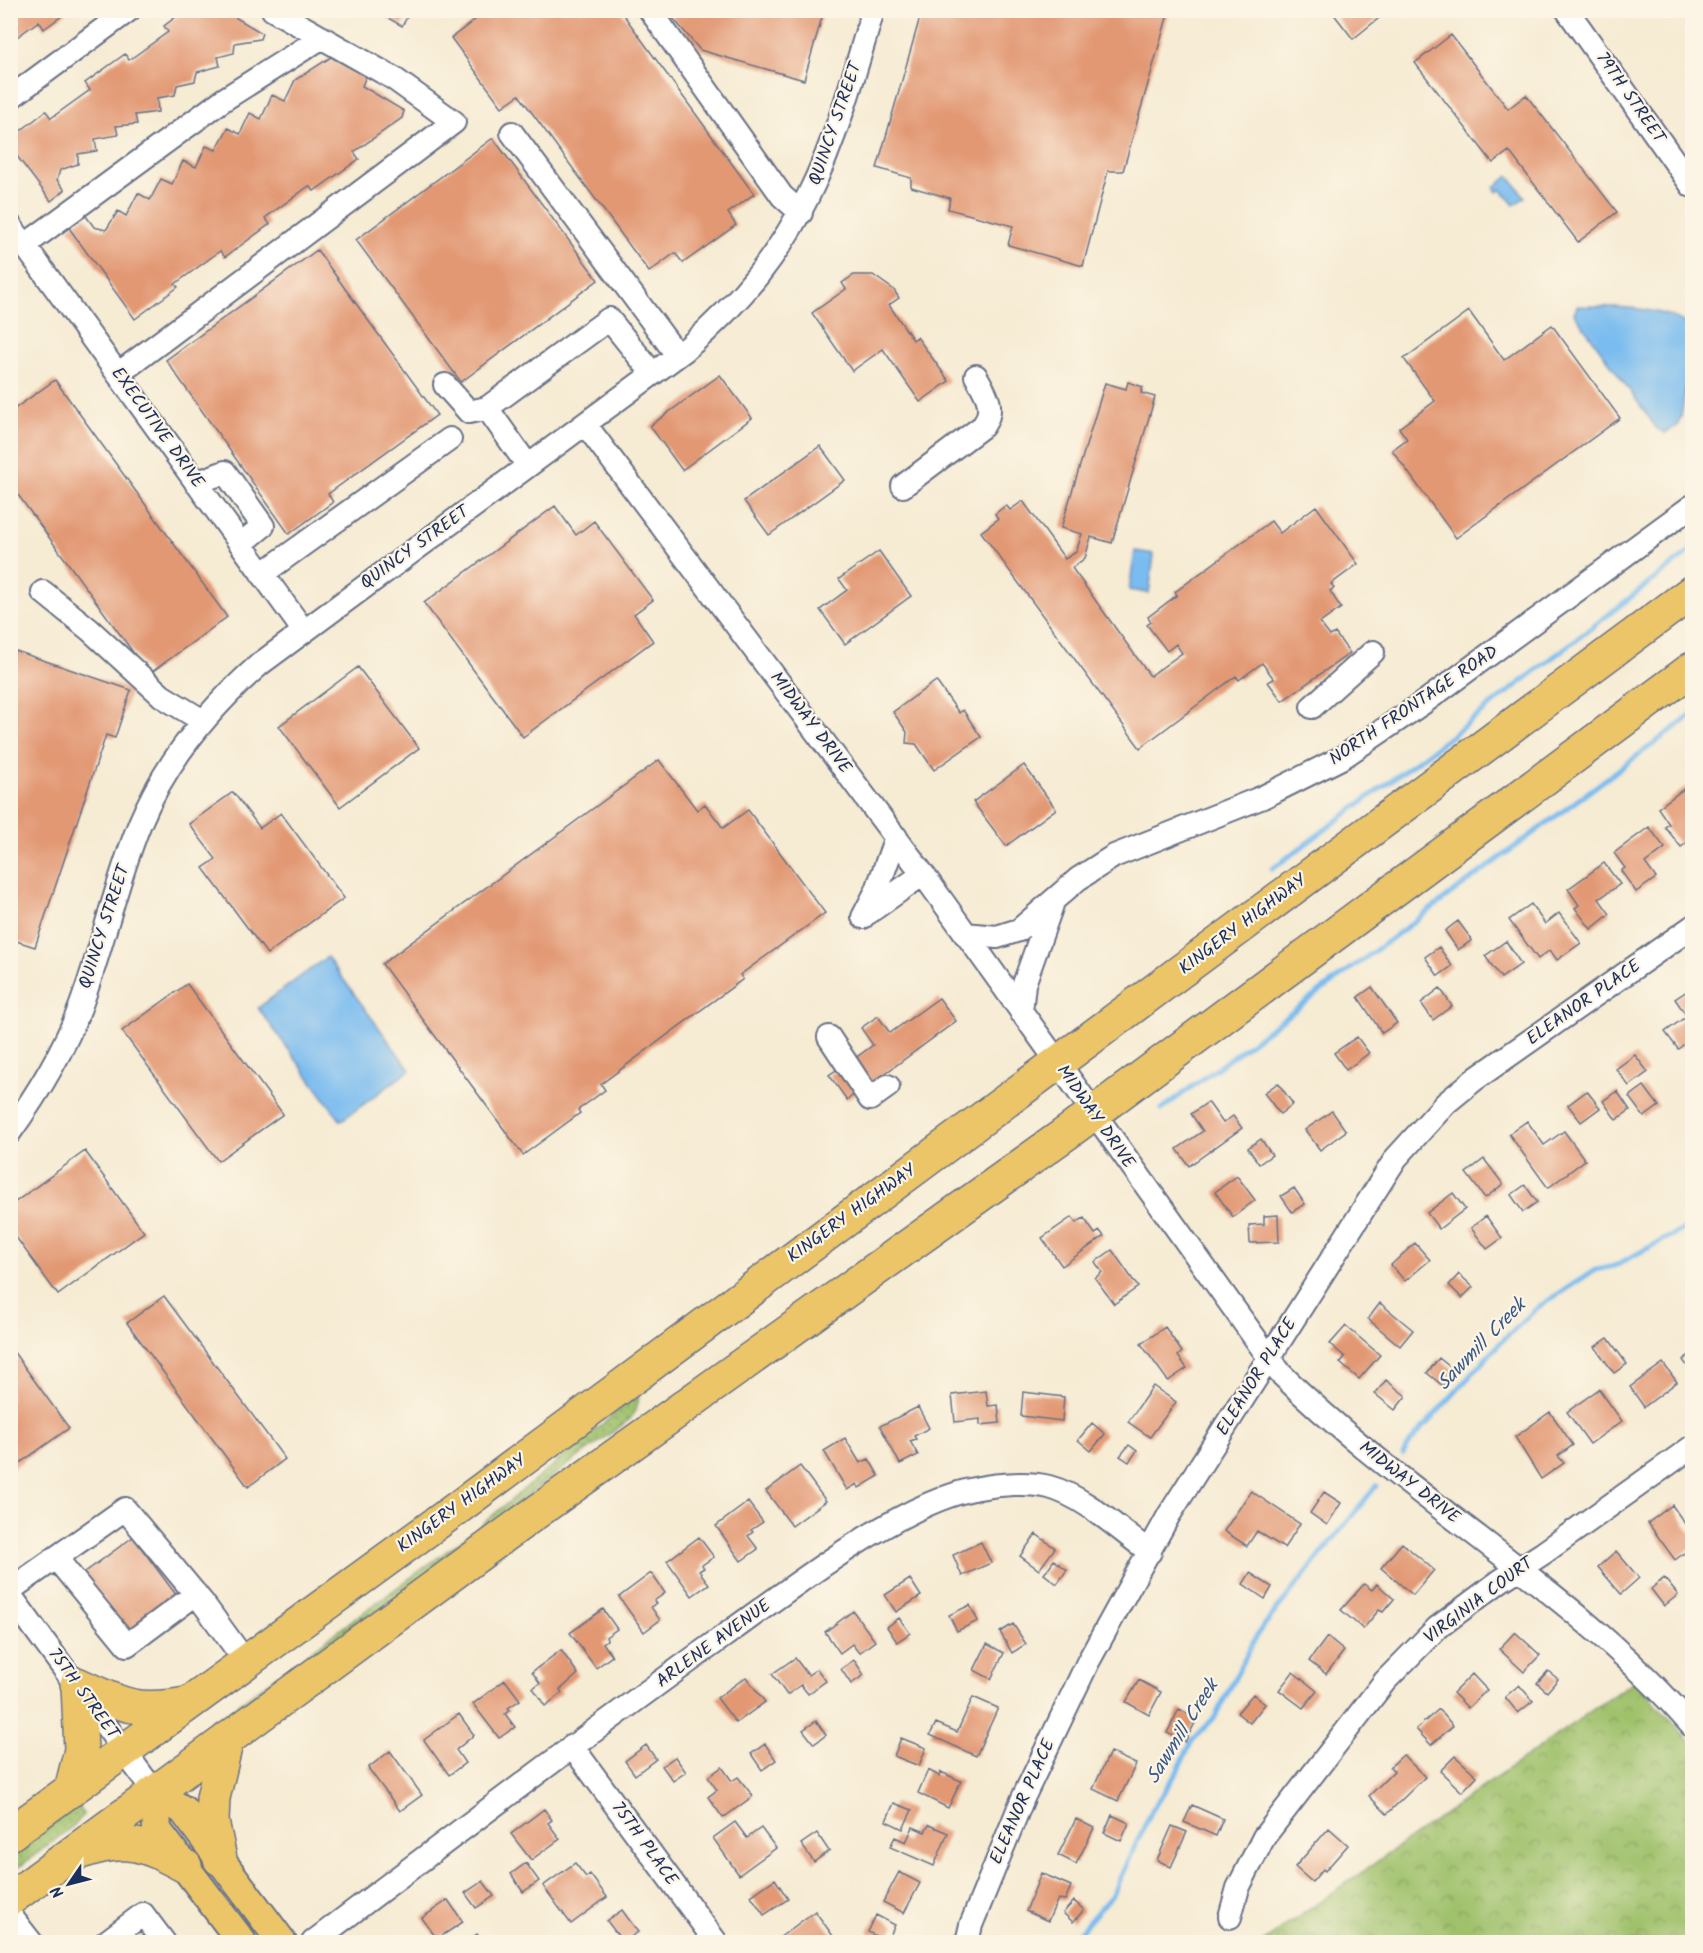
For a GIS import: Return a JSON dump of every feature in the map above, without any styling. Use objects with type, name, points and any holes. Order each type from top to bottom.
[{"type":"highway","name":"KINGERY HIGHWAY","points":[[10,1834],[245,1660],[452,1512],[1692,592]]},
{"type":"highway","points":[[10,1899],[531,1516],[892,1260],[1692,669]]},
{"type":"highway","points":[[71,1790],[81,1750],[78,1685],[125,1706],[158,1709],[188,1704]]},
{"type":"highway","points":[[220,1858],[212,1821],[213,1798],[227,1739]]},
{"type":"highway","points":[[68,1857],[102,1845],[126,1844],[147,1846],[185,1866]]},
{"type":"main road","name":"75TH STREET","points":[[155,1793],[183,1810],[282,1942]]},
{"type":"main road","points":[[155,1793],[157,1830],[242,1942]]},
{"type":"street","points":[[10,98],[129,10]]},
{"type":"street","points":[[118,374],[454,122],[393,78],[273,10]]},
{"type":"street","points":[[650,10],[782,196],[801,213]]},
{"type":"street","name":"QUINCY STREET","points":[[10,1132],[42,1085],[76,1016],[141,821],[180,752],[203,721],[242,680],[303,630],[677,356],[713,325],[751,286],[801,213],[832,147],[873,10]]},
{"type":"street","name":"79TH STREET","points":[[1567,10],[1692,186]]},
{"type":"street","points":[[25,245],[223,100],[321,38]]},
{"type":"street","points":[[512,133],[677,356]]},
{"type":"street","name":"EXECUTIVE DRIVE","points":[[10,225],[303,630]]},
{"type":"street","points":[[445,385],[469,412],[487,408],[609,319],[653,374]]},
{"type":"street","points":[[903,486],[983,426],[990,416],[990,400],[976,376]]},
{"type":"street","points":[[487,408],[528,466]]},
{"type":"street","name":"MIDWAY DRIVE","points":[[585,424],[896,837],[1092,1113],[1286,1380],[1345,1433],[1521,1568],[1602,1634],[1692,1726]]},
{"type":"street","points":[[262,574],[450,440]]},
{"type":"street","name":"NORTH FRONTAGE ROAD","points":[[965,934],[996,937],[1019,930],[1078,879],[1114,856],[1263,797],[1342,758],[1432,696],[1692,506]]},
{"type":"street","points":[[43,592],[162,696],[203,721]]},
{"type":"street","points":[[1312,707],[1373,652]]},
{"type":"street","points":[[896,837],[878,890],[863,917],[923,874]]},
{"type":"street","points":[[1021,1012],[1024,984],[1052,903]]},
{"type":"street","name":"ELEANOR PLACE","points":[[967,1942],[975,1915],[1023,1798],[1088,1662],[1169,1515],[1378,1184],[1418,1131],[1474,1080],[1692,927]]},
{"type":"street","points":[[828,1037],[870,1099],[888,1086]]},
{"type":"street","name":"VIRGINIA COURT","points":[[1230,1917],[1238,1888],[1264,1837],[1385,1681],[1437,1628],[1692,1447]]},
{"type":"street","name":"ARLENE AVENUE","points":[[313,1942],[572,1746],[807,1576],[902,1518],[952,1495],[979,1488],[1016,1485],[1049,1487],[1081,1503],[1150,1552]]},
{"type":"street","points":[[10,1590],[125,1509],[195,1594],[245,1660]]},
{"type":"street","points":[[56,1558],[127,1645],[195,1594]]},
{"type":"street","name":"75TH STREET","points":[[10,1595],[155,1793]]},
{"type":"street","name":"75TH PLACE","points":[[572,1746],[716,1942]]},
{"type":"street","points":[[106,1942],[143,1914],[164,1942]]},
{"type":"street","points":[[10,1915],[31,1942]]},
{"type":"green space","points":[[636,1396],[639,1397],[636,1410],[630,1419],[523,1498],[448,1559],[201,1743],[197,1735],[474,1531]]},
{"type":"green space","points":[[1635,1680],[1692,1744],[1692,1942],[1263,1942]]},
{"type":"green space","points":[[76,1803],[84,1815],[72,1827],[11,1873],[11,1850]]},
{"type":"water","points":[[1509,176],[1525,197],[1514,205],[1501,189],[1497,192],[1494,187]]},
{"type":"water","points":[[1577,306],[1620,307],[1652,311],[1680,320],[1690,328],[1692,349],[1681,417],[1677,426],[1665,433],[1657,429],[1574,313]]},
{"type":"water","points":[[1135,551],[1154,554],[1149,593],[1129,590]]},
{"type":"water","points":[[327,957],[410,1070],[341,1121],[258,1008]]},
{"type":"building","points":[[10,10],[70,10],[44,29],[39,21],[10,42]]},
{"type":"building","points":[[185,10],[223,10],[262,33],[260,39],[235,43],[234,53],[218,57],[220,66],[197,72],[195,81],[177,85],[175,95],[157,98],[158,112],[135,115],[137,124],[116,126],[118,135],[95,139],[97,151],[78,154],[78,164],[60,170],[57,180],[65,190],[51,201],[10,147],[10,139],[46,111],[51,118],[90,90],[85,83],[125,54],[129,60],[168,32],[164,26]]},
{"type":"building","points":[[374,10],[411,10],[402,26]]},
{"type":"building","points":[[488,10],[620,10],[754,194],[728,213],[736,225],[683,263],[675,253],[649,272],[519,95],[502,107],[451,38]]},
{"type":"building","points":[[674,10],[824,10],[804,80],[700,50],[672,17]]},
{"type":"building","points":[[922,10],[1156,10],[1168,14],[1123,171],[1108,171],[1083,266],[1008,245],[1013,226],[948,209],[950,198],[911,187],[911,178],[877,168]]},
{"type":"building","points":[[1336,10],[1389,10],[1353,39],[1333,13]]},
{"type":"building","points":[[1451,35],[1508,109],[1526,95],[1617,212],[1578,242],[1509,151],[1493,163],[1415,63]]},
{"type":"building","points":[[331,57],[366,76],[362,86],[404,111],[402,118],[354,152],[359,159],[314,191],[309,186],[265,218],[270,224],[225,257],[220,251],[175,284],[178,287],[135,319],[69,228],[86,216],[94,227],[106,230],[118,211],[126,216],[138,193],[150,200],[161,179],[172,184],[183,161],[196,167],[206,146],[216,150],[228,128],[240,134],[250,113],[261,119],[272,95],[285,101],[295,80]]},
{"type":"building","points":[[493,138],[598,280],[461,382],[356,240]]},
{"type":"building","points":[[317,250],[437,415],[328,494],[333,502],[289,534],[166,360]]},
{"type":"building","points":[[854,275],[873,275],[894,290],[899,298],[889,305],[913,340],[917,337],[949,381],[920,402],[883,349],[852,371],[812,313],[846,289],[842,283]]},
{"type":"building","points":[[1469,311],[1504,360],[1552,325],[1620,418],[1456,538],[1392,450],[1407,439],[1399,428],[1435,401],[1404,359]]},
{"type":"building","points":[[720,375],[752,418],[682,470],[650,426]]},
{"type":"building","points":[[55,380],[227,617],[149,674],[10,484],[10,412]]},
{"type":"building","points":[[1128,382],[1143,387],[1141,393],[1155,397],[1112,543],[1091,537],[1085,558],[1072,568],[1150,676],[1182,653],[1176,644],[1167,651],[1147,625],[1151,622],[1148,617],[1177,595],[1175,592],[1271,521],[1280,533],[1316,506],[1358,564],[1331,584],[1334,588],[1330,591],[1341,608],[1320,623],[1330,636],[1335,633],[1350,653],[1282,701],[1268,682],[1274,679],[1262,663],[1239,680],[1236,676],[1140,748],[981,532],[998,519],[995,514],[1006,505],[1010,510],[1023,501],[1065,559],[1076,552],[1082,534],[1061,528],[1105,383],[1126,389]]},
{"type":"building","points":[[820,446],[845,480],[769,535],[744,501]]},
{"type":"building","points":[[555,506],[576,535],[594,521],[653,600],[634,614],[653,641],[523,737],[424,603]]},
{"type":"building","points":[[879,551],[911,596],[845,644],[820,610],[847,590],[839,579]]},
{"type":"building","points":[[10,649],[131,690],[115,738],[106,735],[35,947],[10,939]]},
{"type":"building","points":[[358,667],[419,748],[340,807],[279,726]]},
{"type":"building","points":[[936,681],[959,713],[963,710],[981,737],[934,770],[916,744],[906,743],[907,732],[893,712]]},
{"type":"building","points":[[659,760],[697,810],[705,804],[723,828],[748,810],[825,913],[740,975],[743,979],[601,1084],[605,1090],[578,1110],[580,1113],[523,1155],[382,964]]},
{"type":"building","points":[[1024,765],[1056,809],[1006,846],[973,802]]},
{"type":"building","points":[[1692,783],[1692,816],[1689,818],[1692,823],[1692,839],[1681,847],[1665,827],[1669,824],[1658,808]]},
{"type":"building","points":[[233,792],[260,828],[281,813],[344,898],[267,954],[203,868],[216,859],[189,824]]},
{"type":"building","points":[[1649,827],[1665,848],[1645,863],[1656,878],[1636,892],[1621,871],[1625,868],[1614,853]]},
{"type":"building","points":[[1604,863],[1620,884],[1599,899],[1610,914],[1591,929],[1575,908],[1579,905],[1568,889]]},
{"type":"building","points":[[1531,904],[1545,924],[1559,913],[1581,943],[1557,960],[1550,950],[1538,959],[1509,920]]},
{"type":"building","points":[[1458,921],[1472,940],[1458,950],[1445,931]]},
{"type":"building","points":[[1506,941],[1521,964],[1501,978],[1485,956]]},
{"type":"building","points":[[1439,947],[1452,966],[1438,976],[1425,957]]},
{"type":"building","points":[[187,984],[283,1114],[218,1161],[122,1031]]},
{"type":"building","points":[[1372,987],[1397,1023],[1382,1033],[1358,997]]},
{"type":"building","points":[[1440,988],[1452,1006],[1433,1020],[1421,1003]]},
{"type":"building","points":[[1687,991],[1692,999],[1692,1011],[1686,1015],[1675,999]]},
{"type":"building","points":[[939,998],[956,1021],[868,1086],[850,1062],[873,1045],[861,1028],[878,1016],[890,1033]]},
{"type":"building","points":[[1684,1018],[1692,1029],[1692,1038],[1678,1049],[1665,1032]]},
{"type":"building","points":[[1357,1037],[1369,1053],[1346,1070],[1334,1053]]},
{"type":"building","points":[[1635,1055],[1648,1072],[1629,1086],[1616,1069]]},
{"type":"building","points":[[842,1066],[860,1090],[847,1100],[829,1075]]},
{"type":"building","points":[[1278,1083],[1293,1104],[1280,1114],[1264,1093]]},
{"type":"building","points":[[1644,1086],[1659,1106],[1644,1117],[1629,1097]]},
{"type":"building","points":[[1587,1091],[1600,1108],[1581,1122],[1568,1105]]},
{"type":"building","points":[[1617,1091],[1630,1110],[1616,1120],[1603,1101]]},
{"type":"building","points":[[1208,1102],[1223,1123],[1233,1116],[1242,1128],[1189,1166],[1177,1149],[1203,1131],[1191,1114]]},
{"type":"building","points":[[1332,1111],[1346,1131],[1320,1150],[1305,1130]]},
{"type":"building","points":[[1527,1121],[1544,1145],[1564,1131],[1585,1160],[1548,1188],[1509,1134]]},
{"type":"building","points":[[1261,1139],[1272,1155],[1259,1164],[1248,1148]]},
{"type":"building","points":[[85,1151],[144,1232],[58,1295],[10,1229],[10,1206]]},
{"type":"building","points":[[1484,1159],[1503,1184],[1485,1198],[1466,1173]]},
{"type":"building","points":[[1237,1176],[1255,1200],[1233,1217],[1215,1192]]},
{"type":"building","points":[[1525,1185],[1537,1202],[1523,1212],[1511,1195]]},
{"type":"building","points":[[1294,1188],[1305,1204],[1292,1212],[1281,1196]]},
{"type":"building","points":[[1453,1193],[1465,1209],[1439,1229],[1427,1213]]},
{"type":"building","points":[[1278,1215],[1279,1242],[1250,1243],[1249,1225],[1264,1224],[1264,1216]]},
{"type":"building","points":[[1486,1216],[1502,1238],[1487,1249],[1471,1228]]},
{"type":"building","points":[[1072,1217],[1076,1223],[1084,1218],[1095,1234],[1100,1231],[1104,1236],[1062,1266],[1042,1238]]},
{"type":"building","points":[[1415,1243],[1430,1260],[1405,1281],[1391,1265]]},
{"type":"building","points":[[1112,1250],[1138,1287],[1114,1304],[1095,1278],[1102,1272],[1095,1262]]},
{"type":"building","points":[[1459,1274],[1473,1287],[1462,1298],[1449,1285]]},
{"type":"building","points":[[164,1296],[285,1459],[248,1487],[127,1323]]},
{"type":"building","points":[[1380,1303],[1413,1330],[1400,1346],[1368,1319]]},
{"type":"building","points":[[1346,1326],[1380,1355],[1359,1379],[1340,1363],[1345,1357],[1330,1344]]},
{"type":"building","points":[[1165,1327],[1182,1352],[1178,1356],[1187,1368],[1168,1381],[1141,1344]]},
{"type":"building","points":[[1608,1338],[1627,1364],[1614,1373],[1595,1347]]},
{"type":"building","points":[[10,1347],[69,1428],[10,1470]]},
{"type":"building","points":[[1692,1353],[1692,1373],[1683,1360]]},
{"type":"building","points":[[1439,1358],[1455,1371],[1443,1386],[1427,1373]]},
{"type":"building","points":[[1663,1363],[1677,1382],[1644,1407],[1630,1387]]},
{"type":"building","points":[[1386,1380],[1406,1396],[1395,1410],[1375,1394]]},
{"type":"building","points":[[1153,1386],[1176,1402],[1150,1437],[1128,1422]]},
{"type":"building","points":[[1599,1389],[1622,1421],[1590,1444],[1567,1412]]},
{"type":"building","points":[[986,1391],[988,1406],[998,1405],[1000,1423],[980,1425],[980,1419],[955,1422],[952,1395]]},
{"type":"building","points":[[1023,1392],[1064,1397],[1062,1421],[1021,1416]]},
{"type":"building","points":[[918,1407],[929,1428],[914,1436],[916,1439],[910,1441],[918,1455],[900,1464],[880,1426]]},
{"type":"building","points":[[1550,1412],[1573,1445],[1558,1456],[1564,1463],[1541,1479],[1515,1437]]},
{"type":"building","points":[[1092,1423],[1105,1434],[1091,1451],[1078,1440]]},
{"type":"building","points":[[845,1438],[860,1463],[869,1459],[879,1476],[859,1488],[857,1484],[847,1490],[824,1451]]},
{"type":"building","points":[[1129,1445],[1137,1451],[1129,1462],[1120,1456]]},
{"type":"building","points":[[800,1466],[826,1501],[792,1526],[766,1491]]},
{"type":"building","points":[[1251,1491],[1300,1524],[1284,1548],[1257,1531],[1247,1546],[1224,1531]]},
{"type":"building","points":[[1324,1492],[1341,1503],[1327,1525],[1310,1513]]},
{"type":"building","points":[[748,1502],[763,1522],[751,1530],[753,1532],[748,1536],[758,1549],[741,1561],[716,1526]]},
{"type":"building","points":[[1672,1505],[1692,1534],[1692,1547],[1675,1560],[1648,1523]]},
{"type":"building","points":[[1036,1534],[1055,1548],[1039,1570],[1020,1556]]},
{"type":"building","points":[[133,1537],[177,1596],[128,1632],[84,1573]]},
{"type":"building","points":[[699,1537],[714,1557],[702,1565],[704,1568],[699,1571],[709,1584],[692,1596],[667,1561]]},
{"type":"building","points":[[981,1542],[991,1563],[962,1576],[953,1555]]},
{"type":"building","points":[[1402,1543],[1434,1570],[1413,1595],[1381,1568]]},
{"type":"building","points":[[1616,1551],[1639,1578],[1621,1594],[1598,1567]]},
{"type":"building","points":[[1054,1560],[1067,1570],[1057,1584],[1044,1574]]},
{"type":"building","points":[[651,1573],[665,1593],[654,1601],[656,1603],[651,1607],[660,1620],[644,1632],[619,1597]]},
{"type":"building","points":[[1250,1573],[1272,1587],[1265,1599],[1243,1584]]},
{"type":"building","points":[[1664,1578],[1678,1595],[1664,1606],[1651,1589]]},
{"type":"building","points":[[910,1579],[921,1596],[896,1612],[885,1595]]},
{"type":"building","points":[[1364,1584],[1372,1590],[1377,1584],[1394,1599],[1383,1612],[1379,1610],[1363,1629],[1341,1610]]},
{"type":"building","points":[[970,1605],[978,1621],[957,1631],[949,1615]]},
{"type":"building","points":[[603,1609],[617,1629],[606,1637],[607,1640],[603,1643],[612,1656],[596,1668],[570,1633]]},
{"type":"building","points":[[853,1611],[875,1641],[859,1653],[852,1644],[840,1653],[825,1632]]},
{"type":"building","points":[[899,1618],[910,1633],[897,1642],[887,1627]]},
{"type":"building","points":[[1013,1624],[1026,1644],[1012,1653],[1000,1632]]},
{"type":"building","points":[[1515,1632],[1540,1655],[1524,1672],[1499,1649]]},
{"type":"building","points":[[1327,1637],[1344,1651],[1326,1674],[1309,1661]]},
{"type":"building","points":[[987,1644],[1004,1653],[991,1679],[974,1670]]},
{"type":"building","points":[[561,1650],[578,1674],[560,1690],[562,1693],[545,1706],[533,1688],[540,1683],[532,1672]]},
{"type":"building","points":[[795,1658],[808,1675],[817,1669],[826,1681],[808,1694],[801,1685],[787,1695],[772,1674]]},
{"type":"building","points":[[854,1660],[864,1675],[851,1684],[841,1669]]},
{"type":"building","points":[[1548,1671],[1558,1679],[1547,1692],[1537,1683]]},
{"type":"building","points":[[1293,1672],[1317,1691],[1303,1708],[1279,1690]]},
{"type":"building","points":[[1472,1674],[1487,1690],[1468,1708],[1453,1693]]},
{"type":"building","points":[[746,1677],[765,1702],[736,1723],[717,1698]]},
{"type":"building","points":[[505,1680],[520,1700],[508,1708],[510,1710],[505,1714],[515,1727],[499,1738],[473,1704]]},
{"type":"building","points":[[1139,1680],[1161,1692],[1149,1715],[1126,1702]]},
{"type":"building","points":[[1519,1685],[1533,1701],[1518,1713],[1505,1697]]},
{"type":"building","points":[[1253,1694],[1265,1704],[1250,1723],[1237,1713]]},
{"type":"building","points":[[973,1697],[998,1708],[976,1756],[930,1735],[936,1723],[957,1732]]},
{"type":"building","points":[[1179,1709],[1197,1719],[1185,1742],[1167,1733]]},
{"type":"building","points":[[1439,1709],[1453,1726],[1431,1745],[1416,1729]]},
{"type":"building","points":[[459,1714],[474,1735],[456,1750],[465,1763],[449,1775],[424,1740]]},
{"type":"building","points":[[816,1721],[826,1735],[814,1744],[803,1730]]},
{"type":"building","points":[[901,1738],[926,1748],[919,1766],[894,1756]]},
{"type":"building","points":[[765,1744],[776,1760],[762,1770],[751,1754]]},
{"type":"building","points":[[646,1745],[656,1759],[635,1775],[625,1761]]},
{"type":"building","points":[[390,1751],[422,1795],[400,1811],[368,1768]]},
{"type":"building","points":[[1110,1752],[1136,1764],[1118,1801],[1093,1789]]},
{"type":"building","points":[[1403,1755],[1425,1777],[1387,1814],[1369,1796],[1394,1771],[1390,1767]]},
{"type":"building","points":[[1455,1756],[1477,1776],[1462,1792],[1440,1771]]},
{"type":"building","points":[[675,1757],[686,1772],[673,1781],[662,1766]]},
{"type":"building","points":[[722,1767],[732,1781],[738,1777],[753,1796],[723,1818],[708,1797],[717,1790],[708,1777]]},
{"type":"building","points":[[928,1770],[939,1776],[941,1772],[961,1781],[948,1808],[918,1793]]},
{"type":"building","points":[[894,1803],[912,1810],[903,1829],[886,1821]]},
{"type":"building","points":[[1192,1805],[1223,1819],[1216,1836],[1184,1822]]},
{"type":"building","points":[[544,1809],[552,1820],[548,1823],[560,1839],[531,1860],[511,1834]]},
{"type":"building","points":[[1112,1815],[1129,1823],[1121,1841],[1104,1833]]},
{"type":"building","points":[[1076,1819],[1094,1828],[1076,1864],[1058,1855]]},
{"type":"building","points":[[735,1822],[747,1838],[761,1828],[776,1848],[739,1875],[713,1838]]},
{"type":"building","points":[[929,1825],[948,1833],[934,1866],[890,1847],[895,1837],[906,1842],[913,1827],[925,1832]]},
{"type":"building","points":[[1172,1826],[1187,1832],[1171,1867],[1157,1860]]},
{"type":"building","points":[[1329,1828],[1348,1845],[1312,1882],[1295,1867]]},
{"type":"building","points":[[817,1833],[829,1851],[814,1862],[801,1844]]},
{"type":"building","points":[[526,1863],[539,1881],[523,1892],[511,1874]]},
{"type":"building","points":[[575,1863],[586,1877],[590,1874],[607,1897],[571,1924],[543,1886]]},
{"type":"building","points":[[899,1872],[920,1883],[904,1913],[883,1902]]},
{"type":"building","points":[[1041,1873],[1071,1886],[1065,1900],[1058,1899],[1048,1921],[1026,1911]]},
{"type":"building","points":[[775,1879],[788,1899],[764,1915],[751,1896]]},
{"type":"building","points":[[483,1881],[494,1896],[476,1908],[465,1893]]},
{"type":"building","points":[[448,1900],[463,1922],[437,1939],[422,1918]]},
{"type":"building","points":[[1074,1901],[1084,1910],[1073,1922],[1063,1913]]},
{"type":"building","points":[[622,1910],[638,1932],[623,1942],[607,1921]]},
{"type":"building","points":[[815,1911],[833,1936],[824,1942],[775,1941]]},
{"type":"building","points":[[876,1915],[895,1925],[887,1942],[868,1932]]},
{"type":"building","points":[[477,1934],[483,1942],[466,1942]]},
{"type":"waterway","points":[[1272,869],[1455,733],[1692,550]]},
{"type":"waterway","points":[[1162,1109],[1692,715]]},
{"type":"waterway","name":"Sawmill Creek","points":[[1403,1454],[1412,1440],[1499,1344],[1537,1308],[1595,1270],[1614,1266],[1692,1225]]},
{"type":"waterway","name":"Sawmill Creek","points":[[1071,1942],[1112,1895],[1153,1808],[1177,1772],[1192,1741],[1215,1717],[1258,1633],[1376,1486]]}]
